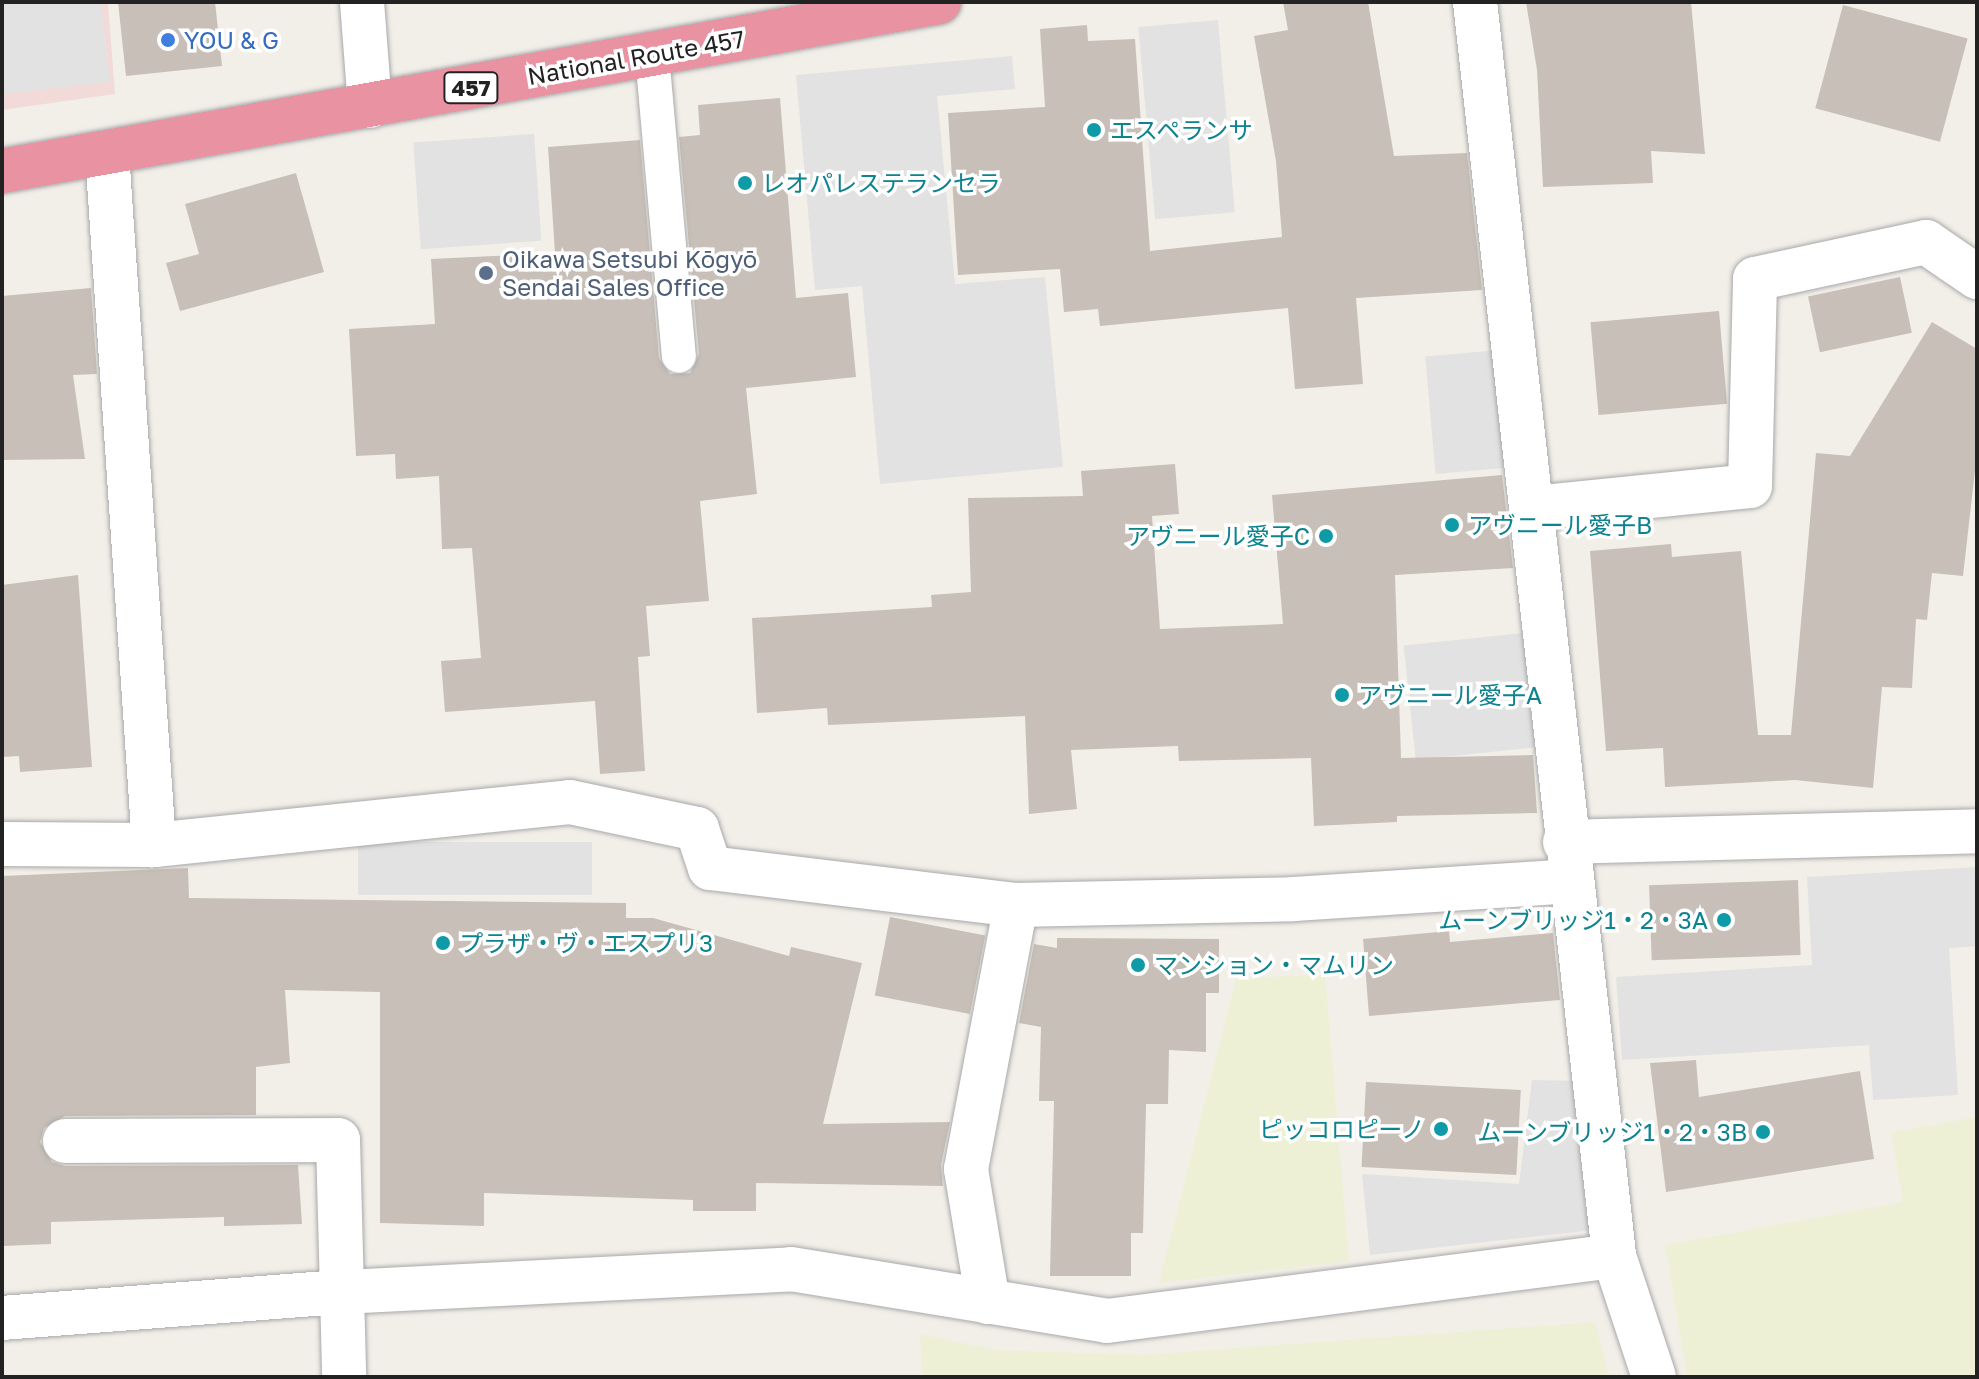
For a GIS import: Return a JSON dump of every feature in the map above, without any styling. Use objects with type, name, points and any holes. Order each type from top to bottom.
[{"type":"highway","name":"National Route 457","points":[[2,171],[939,2]]},
{"type":"street","points":[[362,2],[370,106]]},
{"type":"street","points":[[1475,2],[1534,508],[1567,861],[1614,1256],[1654,1377]]},
{"type":"street","points":[[107,153],[154,845]]},
{"type":"street","points":[[1534,508],[1750,486],[1755,279],[1926,242],[1977,277]]},
{"type":"street","points":[[2,844],[154,845],[570,802],[697,829],[710,868],[1016,905],[1294,899],[1567,861],[1977,831]]},
{"type":"street","points":[[988,1302],[966,1169],[1016,905]]},
{"type":"street","points":[[65,1141],[338,1140],[344,1377]]},
{"type":"street","points":[[2,1318],[343,1292],[791,1269],[1107,1321],[1614,1256]]},
{"type":"lane","points":[[652,55],[679,356]]},
{"type":"shaded area","points":[[2,2],[108,2],[115,94],[2,110]]},
{"type":"shaded area","points":[[2,2],[101,2],[110,82],[2,94]]},
{"type":"shaded area","points":[[1218,20],[1235,212],[1155,219],[1138,27]]},
{"type":"shaded area","points":[[1012,56],[1015,89],[937,96],[955,284],[1045,277],[1063,467],[880,484],[862,286],[815,290],[796,75]]},
{"type":"shaded area","points":[[534,134],[541,241],[421,249],[413,142]]},
{"type":"shaded area","points":[[1499,350],[1509,468],[1436,474],[1425,356]]},
{"type":"shaded area","points":[[1523,633],[1535,747],[1416,760],[1404,646]]},
{"type":"shaded area","points":[[358,842],[592,842],[592,895],[358,895]]},
{"type":"shaded area","points":[[1977,867],[1977,946],[1949,948],[1958,1095],[1873,1100],[1869,1045],[1622,1060],[1616,977],[1812,965],[1807,877]]},
{"type":"shaded area","points":[[1532,1080],[1577,1081],[1594,1230],[1370,1255],[1362,1174],[1519,1184]]},
{"type":"green space","points":[[1325,974],[1349,1261],[1159,1283],[1236,979]]},
{"type":"green space","points":[[1977,1117],[1977,1377],[1687,1377],[1665,1245],[1903,1202],[1891,1132]]},
{"type":"green space","points":[[1595,1322],[1609,1377],[922,1377],[920,1334],[996,1350],[1140,1355]]},
{"type":"building","points":[[118,2],[215,2],[222,66],[126,76]]},
{"type":"building","points":[[1283,2],[1368,2],[1394,156],[1467,153],[1482,290],[1356,298],[1363,384],[1295,389],[1288,308],[1100,326],[1098,309],[1064,312],[1060,269],[958,275],[948,113],[1045,107],[1040,29],[1087,25],[1088,41],[1135,39],[1150,251],[1282,237],[1276,161],[1254,36],[1288,30]]},
{"type":"building","points":[[1526,2],[1691,2],[1705,154],[1651,151],[1653,183],[1543,187],[1537,70]]},
{"type":"building","points":[[1843,5],[1968,38],[1940,142],[1815,108]]},
{"type":"building","points":[[780,98],[796,298],[848,293],[856,377],[746,388],[757,494],[700,501],[709,601],[646,606],[650,656],[638,657],[645,771],[600,774],[595,701],[445,712],[441,661],[481,658],[472,548],[442,549],[439,476],[396,479],[395,454],[356,456],[349,329],[435,324],[431,259],[555,253],[548,147],[640,140],[659,358],[670,374],[690,373],[699,354],[679,137],[700,135],[698,105]]},
{"type":"building","points":[[296,173],[324,272],[180,311],[166,263],[199,254],[185,204]]},
{"type":"building","points":[[1900,277],[1912,333],[1820,352],[1808,297]]},
{"type":"building","points":[[91,288],[97,374],[73,375],[85,459],[2,460],[2,296]]},
{"type":"building","points":[[1719,311],[1727,404],[1599,415],[1590,322]]},
{"type":"building","points":[[1932,322],[1977,349],[1977,453],[1963,576],[1932,573],[1927,620],[1916,619],[1912,688],[1882,687],[1873,788],[1795,780],[1665,787],[1663,748],[1606,751],[1590,551],[1671,544],[1672,557],[1741,551],[1758,735],[1791,735],[1816,453],[1850,456]]},
{"type":"building","points":[[1175,464],[1179,514],[1152,516],[1160,629],[1283,624],[1272,495],[1502,475],[1513,568],[1395,575],[1401,758],[1533,755],[1537,813],[1397,816],[1397,822],[1314,826],[1311,758],[1179,761],[1178,746],[1071,750],[1077,809],[1029,814],[1025,716],[828,725],[827,708],[757,713],[752,618],[932,607],[931,595],[971,592],[968,498],[1083,496],[1081,471]]},
{"type":"building","points":[[78,575],[92,767],[20,772],[19,756],[2,757],[2,585]]},
{"type":"building","points":[[188,868],[189,898],[626,903],[626,918],[653,918],[789,956],[791,947],[862,963],[823,1124],[950,1122],[941,1165],[943,1186],[756,1183],[756,1211],[693,1211],[693,1200],[484,1193],[484,1226],[380,1223],[380,992],[285,990],[290,1063],[256,1067],[256,1115],[65,1116],[44,1128],[40,1142],[52,1162],[65,1166],[298,1165],[302,1224],[224,1226],[224,1217],[51,1222],[51,1244],[2,1246],[2,876]]},
{"type":"building","name":"ムーンブリッジ1・2・3A","points":[[1798,880],[1801,955],[1652,960],[1649,885]]},
{"type":"building","points":[[890,917],[985,936],[970,1014],[875,996]]},
{"type":"building","points":[[1449,931],[1450,942],[1553,933],[1560,1000],[1369,1016],[1363,939]]},
{"type":"building","points":[[1057,938],[1219,939],[1219,993],[1206,993],[1206,1052],[1169,1050],[1168,1104],[1146,1104],[1143,1233],[1131,1233],[1131,1276],[1050,1276],[1054,1101],[1039,1101],[1041,1027],[1019,1023],[1034,944],[1057,948]]},
{"type":"building","name":"ムーンブリッジ1・2・3B","points":[[1696,1060],[1699,1097],[1860,1071],[1874,1159],[1666,1192],[1650,1063]]},
{"type":"building","name":"ピッコロピーノ","points":[[1366,1082],[1521,1090],[1516,1175],[1362,1167]]},
{"type":"place","name":"YOU & G","points":[[168,40]]},
{"type":"place","name":"エスペランサ","points":[[1094,130]]},
{"type":"place","name":"レオパレステランセラ","points":[[745,183]]},
{"type":"place","name":"Oikawa Setsubi Kōgyō Sendai Sales Office","points":[[486,273]]},
{"type":"place","name":"アヴニール愛子B","points":[[1452,525]]},
{"type":"place","name":"アヴニール愛子C","points":[[1326,536]]},
{"type":"place","name":"アヴニール愛子A","points":[[1342,695]]},
{"type":"place","name":"ムーンブリッジ1・2・3A","points":[[1724,920]]},
{"type":"place","name":"プラザ・ヴ・エスプリ3","points":[[443,943]]},
{"type":"place","name":"マンション・マムリン","points":[[1138,965]]},
{"type":"place","name":"ピッコロピーノ","points":[[1441,1129]]},
{"type":"place","name":"ムーンブリッジ1・2・3B","points":[[1763,1132]]}]
